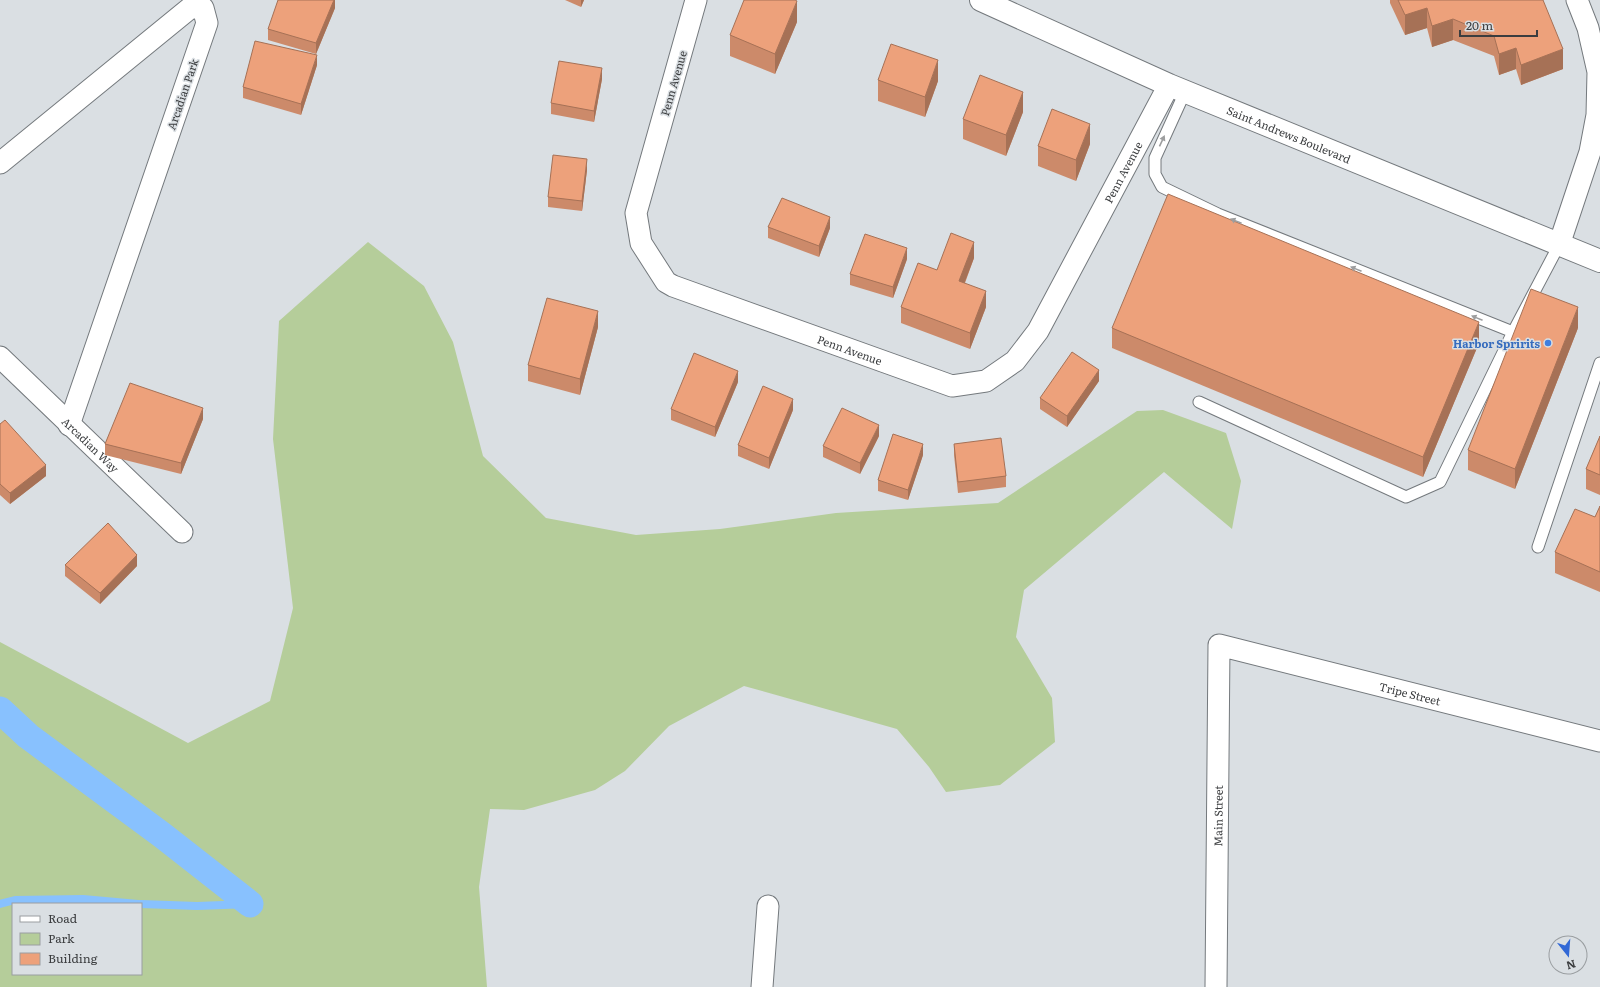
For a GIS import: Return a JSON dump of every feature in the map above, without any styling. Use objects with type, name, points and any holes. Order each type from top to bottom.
[{"type":"main road","name":"Saint Andrews Boulevard","points":[[981,0],[1177,88],[1600,261]]},
{"type":"street","name":"Penn Avenue","points":[[696,0],[636,213],[641,244],[666,282],[673,286],[952,386],[986,381],[1015,361],[1038,330],[1177,88]]},
{"type":"street","points":[[1559,245],[1595,155],[1598,72],[1588,28],[1577,0]]},
{"type":"street","name":"Arcadian Park","points":[[0,164],[190,8],[203,8],[206,23],[70,425]]},
{"type":"street","name":"Arcadian Way","points":[[0,357],[182,532]]},
{"type":"street","name":"Tripe Street","points":[[1219,645],[1600,741]]},
{"type":"street","name":"Main Street","points":[[1216,987],[1219,645]]},
{"type":"street","points":[[762,987],[768,906]]},
{"type":"lane","points":[[1177,88],[1155,158],[1155,174],[1162,187],[1218,214],[1513,332]]},
{"type":"lane","points":[[1199,402],[1406,497],[1440,482],[1513,332],[1559,245]]},
{"type":"lane","points":[[1538,547],[1600,363]]},
{"type":"green space","points":[[368,242],[424,286],[453,342],[483,456],[546,518],[636,535],[720,529],[836,513],[998,503],[1137,411],[1163,410],[1226,433],[1241,481],[1232,529],[1164,472],[1024,590],[1016,637],[1052,698],[1055,742],[1000,785],[946,792],[929,767],[897,729],[744,686],[669,726],[625,771],[595,790],[524,810],[490,809],[479,887],[487,987],[0,987],[0,642],[188,743],[270,701],[293,608],[273,439],[279,321]]},
{"type":"building","points":[[278,0],[334,0],[316,43],[268,29]]},
{"type":"building","points":[[744,0],[797,1],[775,54],[730,35]]},
{"type":"building","points":[[1398,0],[1543,0],[1563,49],[1521,65],[1516,48],[1499,54],[1494,36],[1453,19],[1432,26],[1427,8],[1405,15]]},
{"type":"building","points":[[255,41],[317,55],[301,104],[243,87]]},
{"type":"building","points":[[891,44],[938,60],[925,97],[878,80]]},
{"type":"building","points":[[559,61],[602,68],[594,111],[551,103]]},
{"type":"building","points":[[980,75],[1023,92],[1006,135],[963,119]]},
{"type":"building","points":[[1052,109],[1090,124],[1076,160],[1038,146]]},
{"type":"building","points":[[553,155],[587,159],[582,201],[548,197]]},
{"type":"building","points":[[1168,194],[1479,322],[1423,457],[1112,328]]},
{"type":"building","points":[[782,198],[830,217],[819,246],[768,227]]},
{"type":"building","points":[[951,233],[974,242],[959,281],[986,291],[970,333],[901,307],[918,263],[937,270]]},
{"type":"building","points":[[865,234],[907,248],[893,287],[850,274]]},
{"type":"building","points":[[1531,289],[1578,307],[1515,469],[1468,450]]},
{"type":"building","points":[[547,298],[598,311],[580,379],[528,365]]},
{"type":"building","points":[[1072,352],[1099,370],[1067,416],[1040,398]]},
{"type":"building","points":[[694,353],[738,371],[715,427],[671,409]]},
{"type":"building","points":[[130,383],[203,408],[181,463],[105,444]]},
{"type":"building","points":[[763,386],[793,399],[769,458],[738,445]]},
{"type":"building","points":[[842,408],[879,425],[860,463],[823,446]]},
{"type":"building","points":[[5,420],[46,465],[10,493],[0,484],[0,424]]},
{"type":"building","points":[[893,434],[923,444],[908,490],[878,480]]},
{"type":"building","points":[[1600,436],[1600,475],[1586,469]]},
{"type":"building","points":[[1001,438],[1006,476],[958,482],[954,444]]},
{"type":"building","points":[[1600,506],[1600,572],[1555,552],[1575,509],[1595,517]]},
{"type":"building","points":[[108,523],[137,555],[100,593],[65,565]]},
{"type":"waterway","points":[[0,710],[28,736],[162,835],[250,904]]},
{"type":"waterway","points":[[0,904],[15,900],[83,899],[127,903]]},
{"type":"waterway","points":[[142,904],[197,906],[250,904]]},
{"type":"place","name":"Harbor Spririts","points":[[1548,343]]}]
